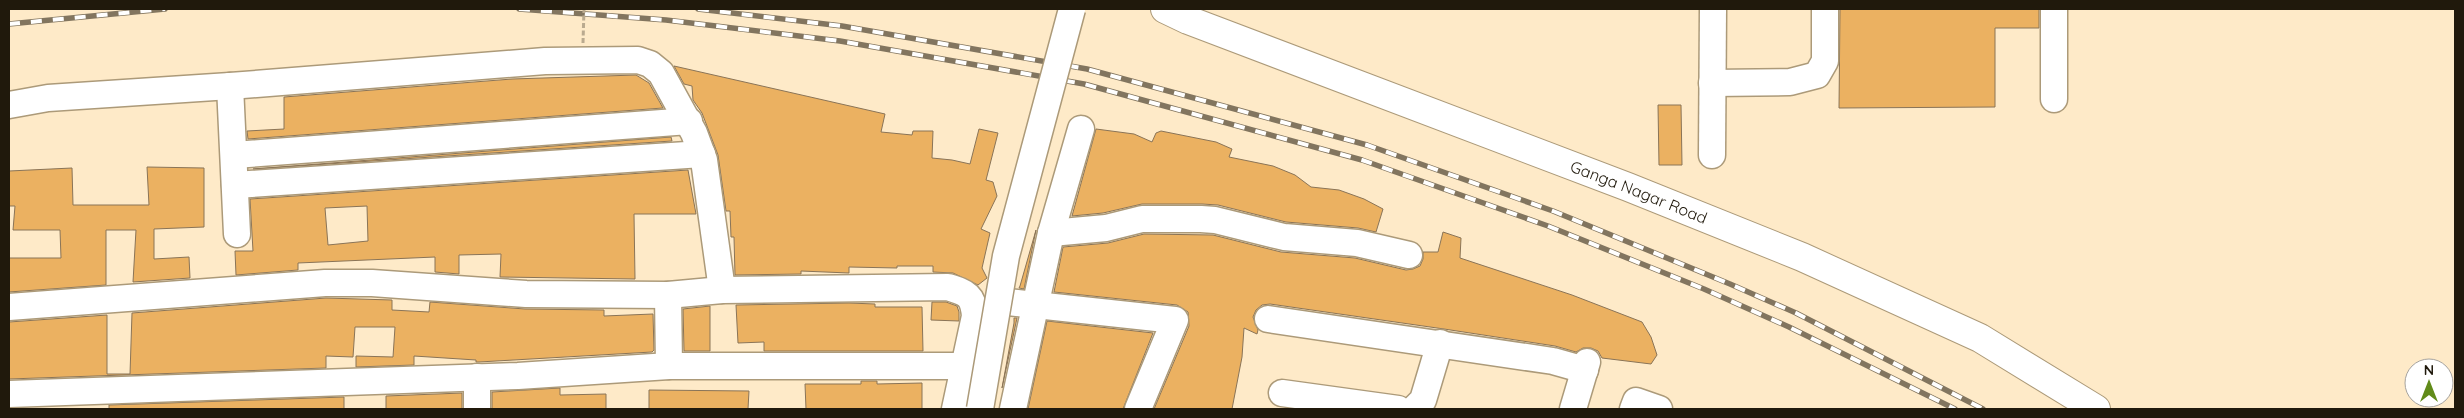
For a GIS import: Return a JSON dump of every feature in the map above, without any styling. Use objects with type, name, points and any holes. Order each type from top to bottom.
[{"type":"main road","name":"Ganga Nagar Road","points":[[1164,9],[1188,20],[1628,187],[1802,257],[1980,338],[2096,409]]},
{"type":"street","points":[[980,409],[1006,256],[1072,9]]},
{"type":"street","points":[[1712,155],[1713,9]]},
{"type":"street","points":[[1712,82],[1790,82],[1817,75],[1824,61],[1825,9]]},
{"type":"street","points":[[2054,9],[2054,99]]},
{"type":"street","points":[[9,105],[48,98],[230,86],[545,61],[638,60],[650,64],[661,73],[689,121],[702,154],[722,290]]},
{"type":"street","points":[[230,86],[237,234]]},
{"type":"street","points":[[234,155],[689,121]]},
{"type":"street","points":[[1013,409],[1051,233],[1081,129]]},
{"type":"street","points":[[235,185],[702,154]]},
{"type":"street","points":[[1051,233],[1106,228],[1142,219],[1201,219],[1284,237],[1357,243],[1409,255]]},
{"type":"street","points":[[9,307],[325,283],[372,283],[526,294],[668,295],[722,290],[948,287],[965,292],[973,302],[974,316],[966,366],[955,409]]},
{"type":"street","points":[[668,295],[669,366]]},
{"type":"street","points":[[998,301],[1175,320],[1156,361],[1138,409]]},
{"type":"street","points":[[1268,319],[1586,366],[1573,409]]},
{"type":"street","points":[[1414,409],[1423,400],[1440,343]]},
{"type":"street","points":[[9,394],[599,372],[669,366],[966,366]]},
{"type":"street","points":[[477,377],[477,409]]},
{"type":"street","points":[[1282,393],[1398,409]]},
{"type":"street","points":[[1633,409],[1636,401],[1659,409]]},
{"type":"path","points":[[583,43],[584,9]]},
{"type":"building","points":[[1840,9],[2039,9],[2039,28],[1995,28],[1995,107],[1839,108]]},
{"type":"building","points":[[674,66],[885,114],[881,132],[912,135],[913,131],[933,131],[932,158],[970,164],[979,129],[998,133],[986,180],[993,182],[997,196],[981,229],[990,233],[982,268],[987,278],[978,285],[953,273],[933,272],[933,266],[897,266],[897,268],[849,267],[849,273],[801,271],[801,274],[735,275],[734,237],[731,237],[730,211],[726,211],[718,155],[702,113],[693,100],[692,86],[684,84]]},
{"type":"building","points":[[636,75],[649,83],[663,108],[248,139],[247,131],[284,129],[284,97],[512,79]]},
{"type":"building","points":[[1658,105],[1681,105],[1682,165],[1659,165]]},
{"type":"building","points":[[1096,129],[1134,134],[1152,142],[1156,133],[1161,131],[1216,142],[1232,149],[1229,157],[1273,166],[1295,175],[1311,187],[1339,190],[1364,199],[1383,209],[1376,232],[1358,228],[1286,222],[1218,205],[1202,204],[1142,204],[1103,213],[1072,216]]},
{"type":"building","points":[[671,137],[672,141],[253,169]]},
{"type":"building","points":[[147,167],[204,168],[204,227],[154,229],[154,259],[189,257],[190,278],[133,282],[136,230],[106,230],[106,285],[9,292],[9,258],[61,258],[60,230],[13,230],[15,206],[9,206],[9,171],[72,168],[73,205],[149,205]]},
{"type":"building","points":[[688,170],[696,214],[634,214],[635,279],[500,277],[501,254],[459,255],[459,274],[435,272],[435,257],[298,263],[298,270],[236,275],[235,251],[253,251],[250,199]],"holes":[[[367,206],[368,241],[328,245],[325,208]]]},
{"type":"building","points":[[1036,230],[1024,289],[1019,288],[1020,286]]},
{"type":"building","points":[[1443,232],[1461,238],[1460,258],[1572,295],[1642,322],[1651,337],[1657,355],[1651,364],[1602,358],[1598,351],[1591,348],[1583,348],[1576,352],[1555,346],[1270,304],[1262,305],[1256,310],[1253,317],[1258,330],[1257,334],[1244,328],[1242,357],[1232,409],[1154,409],[1189,326],[1188,312],[1177,305],[1054,292],[1063,247],[1108,243],[1144,234],[1213,235],[1281,252],[1355,258],[1406,270],[1420,266],[1423,252],[1438,252]]},
{"type":"building","points":[[326,298],[392,300],[392,310],[429,312],[430,302],[525,309],[604,310],[604,316],[653,314],[654,350],[652,352],[479,362],[476,362],[476,360],[414,356],[414,365],[356,367],[356,356],[393,357],[395,327],[355,327],[353,357],[326,356],[326,368],[9,379],[9,322],[107,315],[107,374],[130,374],[132,313]]},
{"type":"building","points":[[932,302],[946,302],[957,306],[959,321],[931,320]]},
{"type":"building","points":[[875,304],[875,307],[922,307],[923,351],[764,351],[764,342],[738,343],[736,305]]},
{"type":"building","points":[[710,306],[710,351],[684,351],[683,309]]},
{"type":"building","points":[[1014,318],[1017,318],[1002,388],[1014,323]]},
{"type":"building","points":[[1047,321],[1153,333],[1123,409],[1028,409]]},
{"type":"building","points":[[861,381],[877,381],[877,384],[922,383],[922,409],[806,409],[805,384],[861,384]]},
{"type":"building","points":[[560,388],[560,395],[606,394],[606,409],[492,409],[492,392]]},
{"type":"building","points":[[649,390],[749,391],[748,409],[649,409]]},
{"type":"building","points":[[462,393],[462,409],[386,409],[386,396]]},
{"type":"building","points":[[344,397],[344,409],[109,409],[109,405]]},
{"type":"railway","points":[[9,24],[165,9]]},
{"type":"railway","points":[[519,9],[666,20],[840,41],[1084,84],[1362,160],[1548,226],[1704,289],[1789,327],[1955,409]]},
{"type":"railway","points":[[698,9],[842,26],[1087,69],[1367,145],[1553,211],[1730,284],[1796,313],[1983,409]]}]
